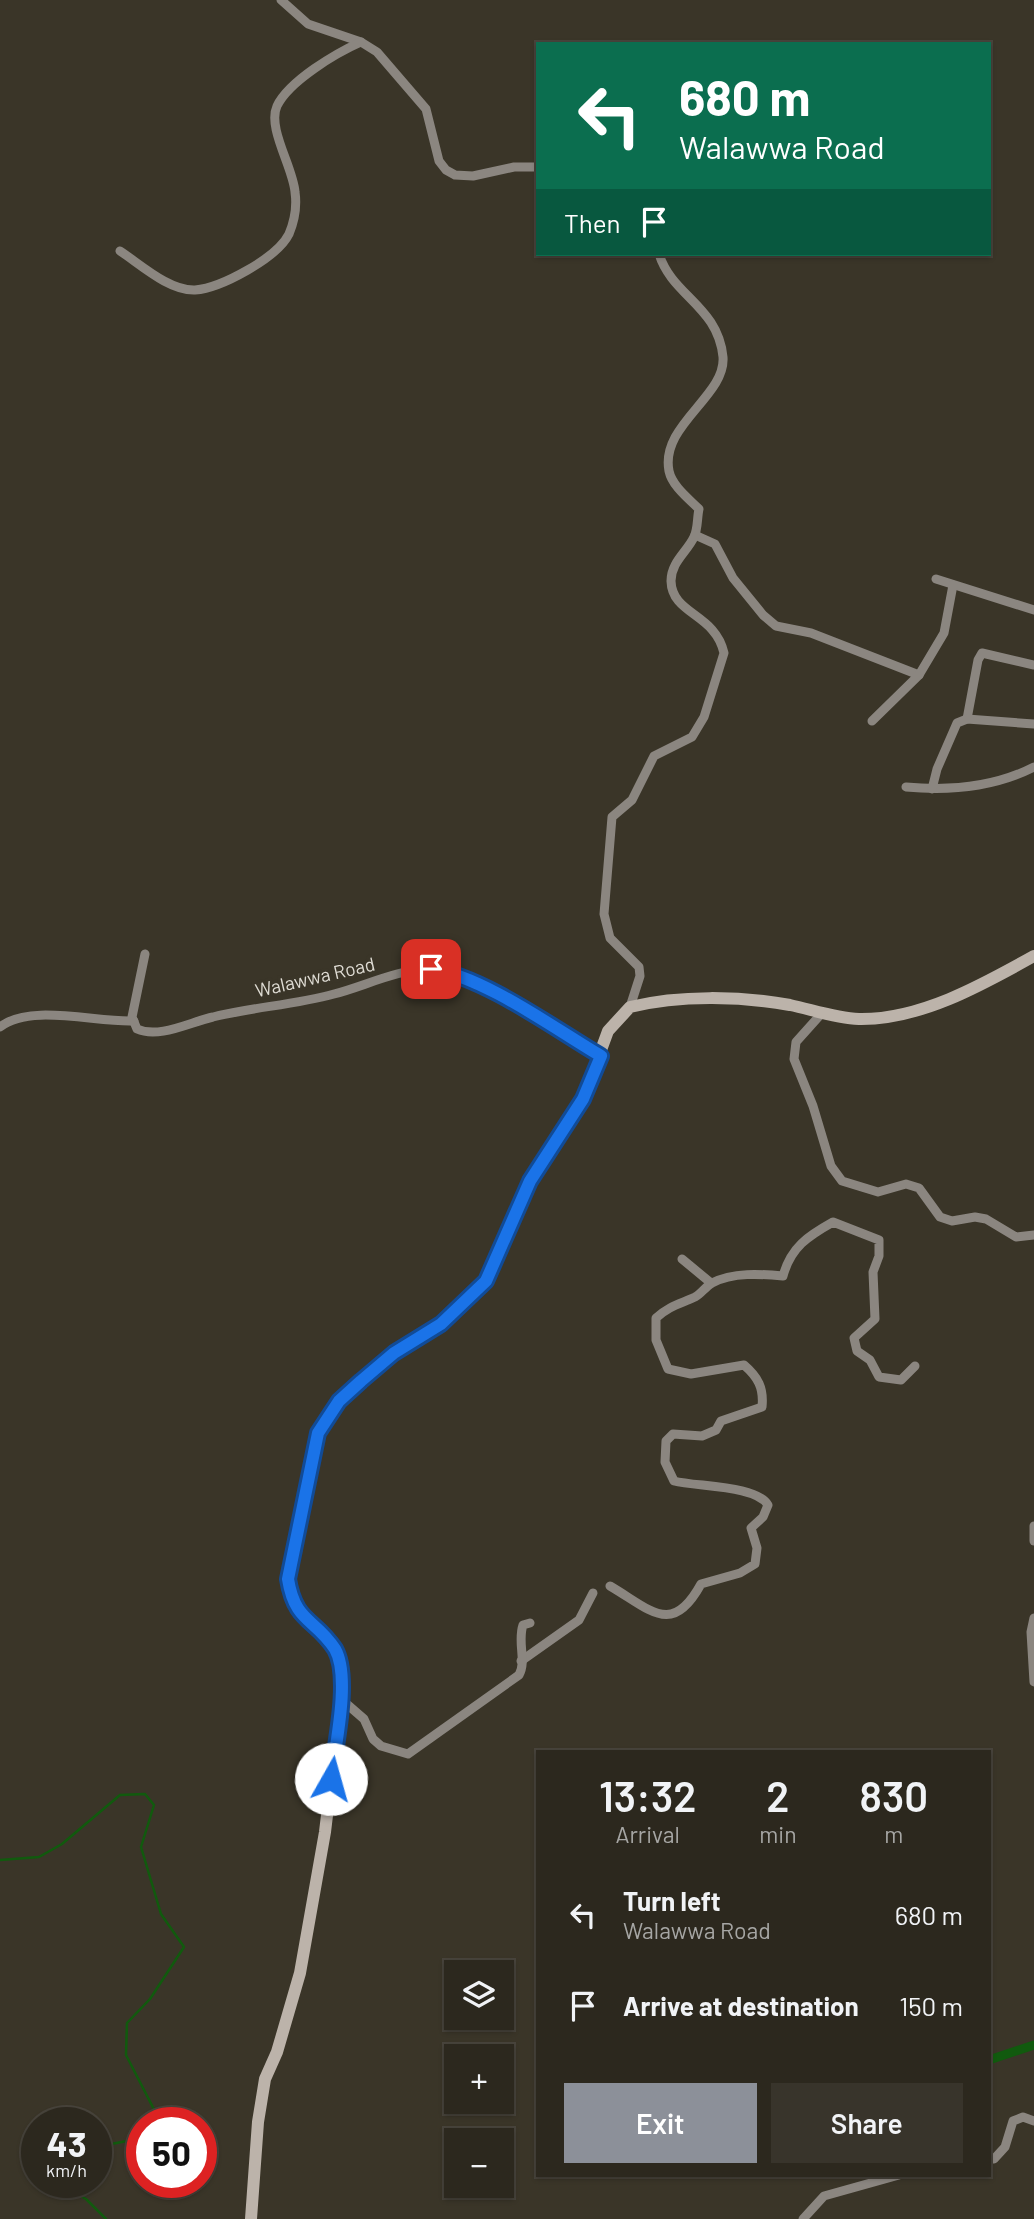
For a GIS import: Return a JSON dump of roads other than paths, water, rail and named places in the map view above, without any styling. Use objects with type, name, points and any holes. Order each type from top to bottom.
[{"type":"main road","points":[[251,2219],[263,2090],[300,1973],[325,1832],[341,1699],[341,1669],[336,1651],[300,1614],[291,1600],[288,1579],[318,1433],[339,1401],[361,1381],[394,1353],[449,1317],[486,1281],[530,1181],[583,1099],[608,1031],[630,1007],[690,1000],[725,1000],[790,1005],[858,1018],[915,1011],[951,998],[1034,956]]},
{"type":"street","points":[[281,0],[308,24],[360,41],[377,52],[426,109],[439,161],[446,170],[456,175],[473,176],[514,167],[536,167]]},
{"type":"street","points":[[120,250],[164,281],[193,290],[237,278],[262,260],[288,236],[295,214],[295,192],[289,161],[273,125],[277,105],[315,68],[360,41]]},
{"type":"street","points":[[630,1007],[640,976],[639,967],[610,938],[604,914],[611,817],[632,800],[654,756],[692,737],[704,718],[724,653],[713,627],[682,606],[674,594],[671,579],[677,561],[695,535],[699,509],[678,488],[669,472],[670,449],[691,411],[718,380],[723,359],[715,326],[695,300],[671,280],[660,256]]},
{"type":"street","points":[[695,535],[715,544],[733,578],[776,626],[811,633],[919,675]]},
{"type":"street","points":[[936,579],[1034,610]]},
{"type":"street","points":[[872,721],[919,675],[944,633],[953,584]]},
{"type":"street","points":[[967,719],[978,660],[982,653],[1034,665]]},
{"type":"street","points":[[932,789],[937,769],[957,723],[967,719],[1034,724]]},
{"type":"street","points":[[906,787],[932,789],[980,785],[1019,775],[1034,767]]},
{"type":"street","points":[[0,1027],[30,1016],[59,1016],[109,1023],[134,1021],[145,954]]},
{"type":"street","name":"Walawwa Road","points":[[134,1021],[137,1029],[148,1034],[215,1016],[332,995],[403,973],[431,969],[450,972],[489,991],[601,1056]]},
{"type":"street","points":[[822,1013],[812,1028],[796,1042],[794,1059],[813,1106],[831,1166],[842,1181],[878,1192],[906,1184],[919,1188],[940,1217],[952,1221],[975,1217],[986,1219],[1016,1237],[1034,1235]]},
{"type":"street","points":[[610,1586],[652,1611],[663,1615],[679,1614],[691,1603],[701,1584],[740,1573],[755,1564],[757,1548],[751,1528],[763,1517],[768,1505],[763,1497],[746,1491],[674,1481],[665,1462],[666,1441],[673,1434],[702,1436],[716,1430],[721,1421],[762,1407],[763,1393],[757,1376],[744,1365],[691,1374],[668,1369],[656,1340],[656,1318],[668,1307],[697,1296],[711,1283],[758,1274],[783,1276],[788,1259],[804,1238],[832,1222],[879,1240],[879,1256],[873,1272],[875,1319],[854,1338],[858,1351],[870,1360],[879,1377],[901,1380],[915,1366]]},
{"type":"street","points":[[682,1259],[711,1283]]},
{"type":"street","points":[[1034,1526],[1034,1541]]},
{"type":"street","points":[[521,1661],[579,1620],[593,1593]]},
{"type":"street","points":[[1034,1619],[1031,1632],[1034,1682]]},
{"type":"street","points":[[341,1699],[364,1718],[373,1739],[381,1746],[408,1754],[519,1675],[524,1667],[521,1661],[520,1633],[523,1625],[530,1623]]},
{"type":"street","points":[[991,2158],[994,2159],[1005,2147],[1013,2121],[1023,2117],[1034,2121]]},
{"type":"street","points":[[803,2219],[824,2196],[892,2177]]},
{"type":"waterway","points":[[0,1860],[39,1857],[62,1844],[120,1795],[145,1794],[154,1805],[141,1847],[161,1914],[184,1947],[150,1999],[127,2023],[126,2055],[153,2107]]},
{"type":"waterway","points":[[991,2059],[1034,2045]]},
{"type":"waterway","points":[[112,2144],[126,2141]]},
{"type":"waterway","points":[[84,2198],[106,2219]]}]
